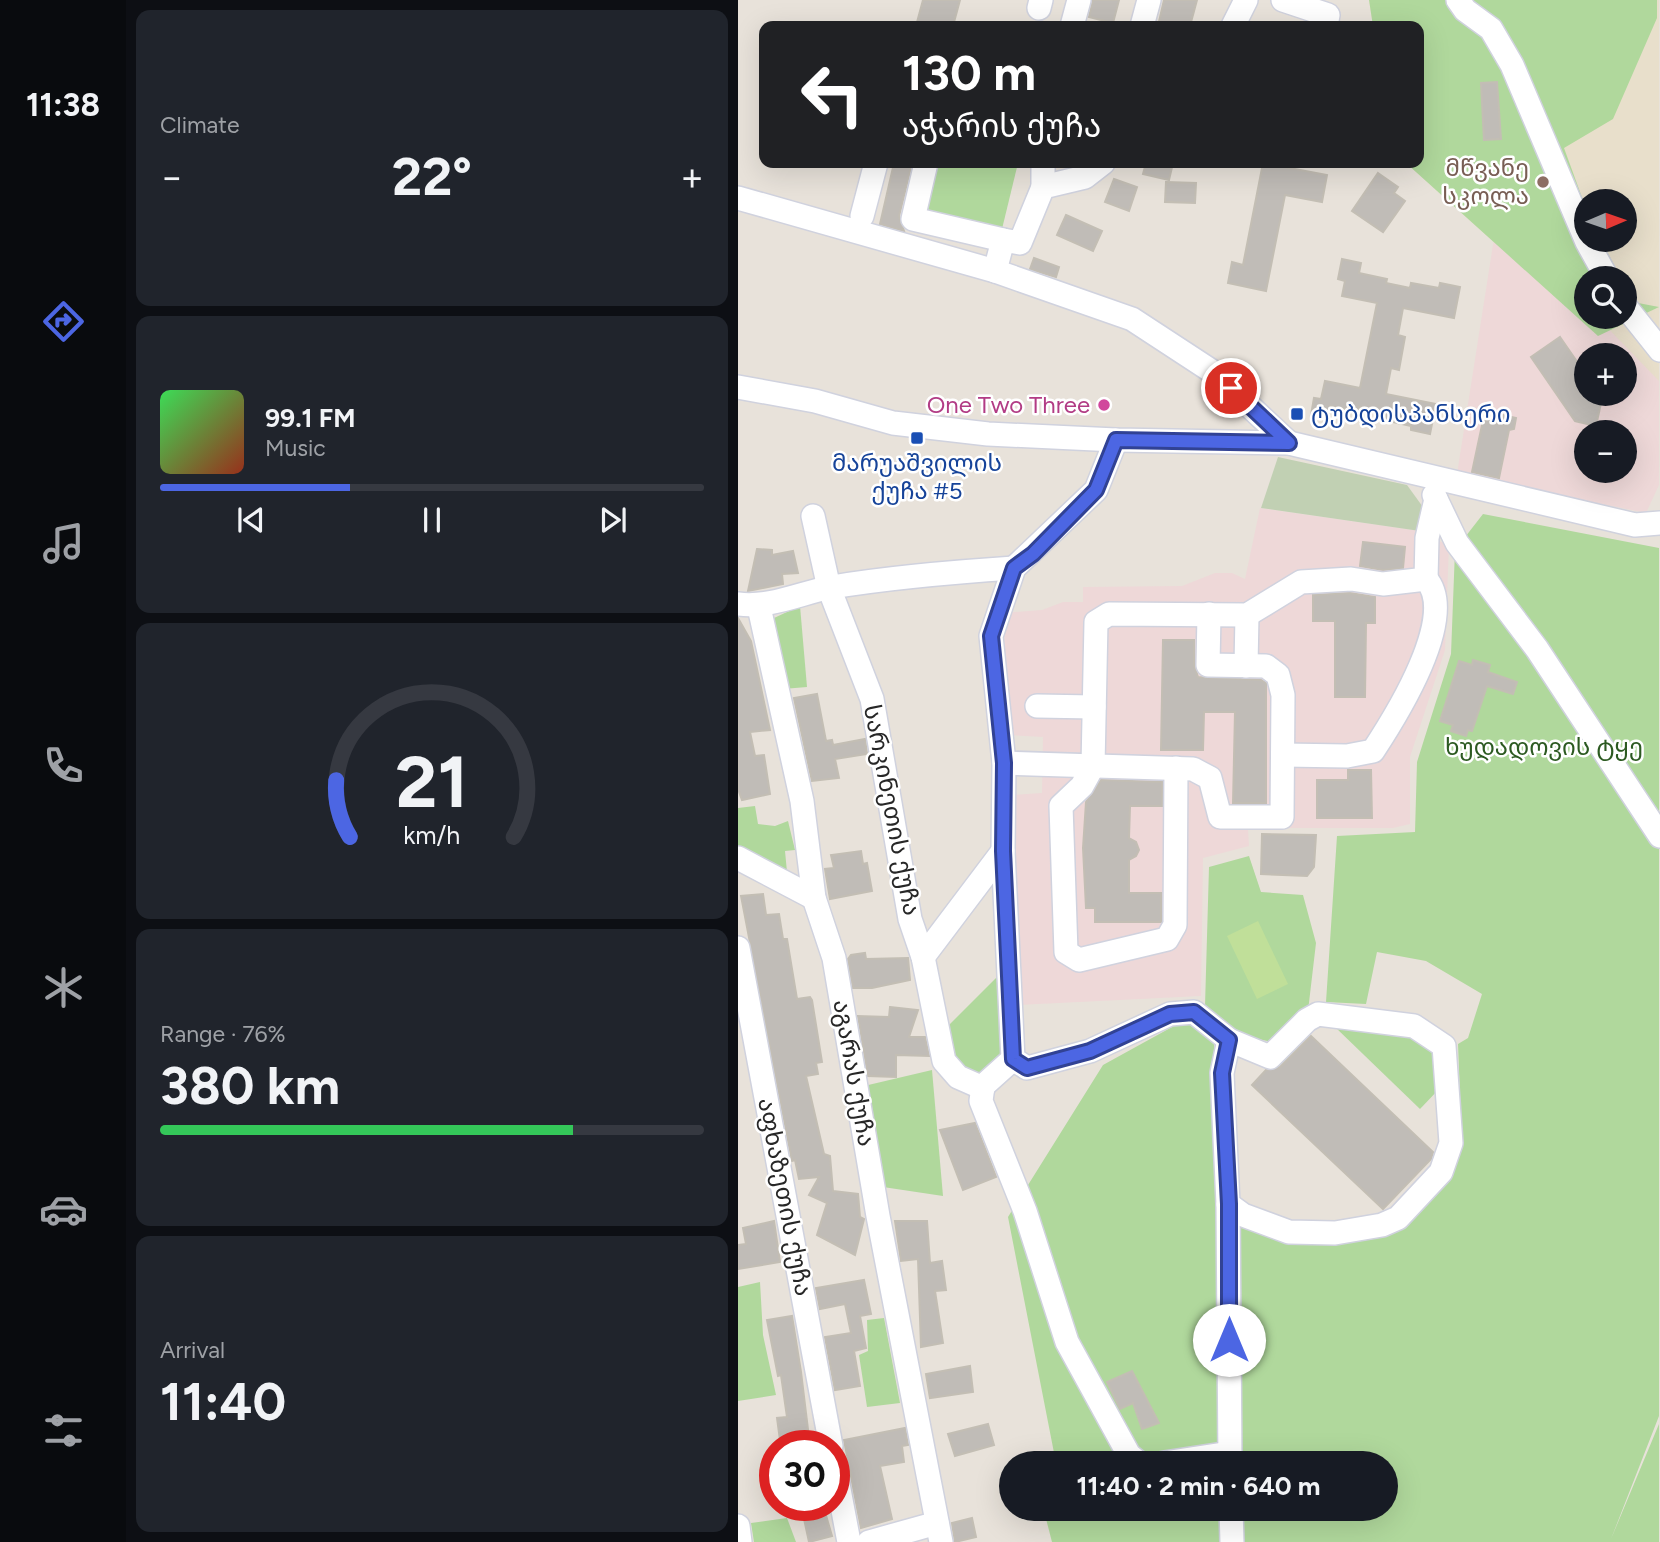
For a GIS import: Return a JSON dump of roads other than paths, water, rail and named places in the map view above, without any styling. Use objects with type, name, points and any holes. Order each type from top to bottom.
[{"type":"street","points":[[1073,21],[1079,0]]},
{"type":"street","points":[[1143,21],[1149,0]]},
{"type":"street","points":[[1236,21],[1246,0]]},
{"type":"street","points":[[1283,0],[1328,15],[1327,21]]},
{"type":"street","points":[[1455,1],[1491,29],[1513,65],[1587,242],[1600,266]]},
{"type":"street","points":[[862,216],[875,168]]},
{"type":"street","points":[[925,168],[913,219],[1020,243],[1044,187],[1043,168]]},
{"type":"street","points":[[1044,187],[1085,177],[1097,168]]},
{"type":"street","points":[[738,198],[995,271],[1132,319],[1213,372],[1289,443]]},
{"type":"street","points":[[995,271],[1003,240]]},
{"type":"street","points":[[1637,321],[1660,351]]},
{"type":"street","points":[[738,387],[815,401],[893,423],[988,433],[1116,440],[1289,443],[1432,488],[1635,525],[1660,523]]},
{"type":"street","points":[[749,606],[829,588],[921,573],[1014,568],[1033,554],[1096,490],[1116,440]]},
{"type":"street","points":[[1283,755],[1347,756],[1373,751],[1390,726],[1392,704],[1425,612],[1427,538],[1432,488]]},
{"type":"street","points":[[1432,488],[1457,543],[1537,649],[1660,836]]},
{"type":"street","name":"სარკინეთის ქუჩა","points":[[813,516],[829,588],[872,699],[910,919],[923,957],[944,1061],[958,1077],[982,1088]]},
{"type":"street","points":[[1014,568],[991,636],[1004,763],[1003,851],[1013,1059],[982,1088],[981,1101],[1016,1185],[1067,1342],[1127,1451]]},
{"type":"street","points":[[1176,768],[1175,925],[1167,939],[1079,960],[1066,952],[1061,806],[1082,786],[1093,766],[1096,622],[1109,614],[1247,615],[1302,582],[1351,579],[1383,584],[1426,579]]},
{"type":"street","name":"აგარას ქუჩა","points":[[749,606],[802,801],[814,898],[834,957],[878,1216],[939,1533]]},
{"type":"street","points":[[1004,763],[1193,769],[1210,778],[1220,817],[1282,817],[1283,695],[1278,676],[1266,666],[1208,665],[1209,614]]},
{"type":"street","points":[[1246,666],[1247,615]]},
{"type":"street","points":[[1037,706],[1094,707]]},
{"type":"street","points":[[923,957],[1003,851]]},
{"type":"street","points":[[738,858],[814,898]]},
{"type":"street","name":"აფხაზეთის ქუჩა","points":[[738,948],[828,1430]]},
{"type":"street","points":[[1013,1059],[1027,1068],[1090,1051],[1170,1014],[1194,1012],[1229,1040],[1270,1057],[1307,1020],[1318,1014],[1415,1026],[1444,1046],[1451,1143],[1441,1172],[1398,1218],[1382,1225],[1335,1233],[1289,1232],[1243,1214],[1229,1204]]},
{"type":"street","points":[[1229,1040],[1222,1073],[1229,1204],[1230,1451]]},
{"type":"street","points":[[845,1521],[849,1542]]},
{"type":"street","points":[[1231,1521],[1232,1542]]},
{"type":"street","points":[[738,1526],[740,1542]]},
{"type":"street","points":[[869,1542],[939,1533]]},
{"type":"place","name":"მწვანე სკოლა","points":[[1543,182]]},
{"type":"place","name":"One Two Three","points":[[1104,405]]},
{"type":"place","name":"ტუბდისპანსერი","points":[[1297,414]]},
{"type":"place","name":"მარუაშვილის ქუჩა #5","points":[[917,438]]},
{"type":"park label","name":"ხუდადოვის ტყე","points":[[1544,747]]}]
